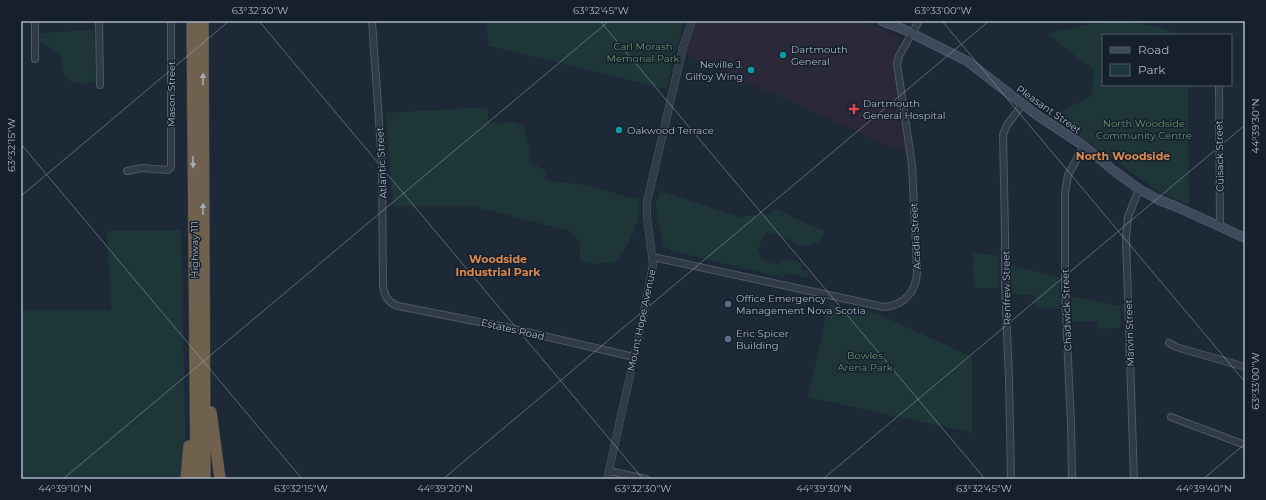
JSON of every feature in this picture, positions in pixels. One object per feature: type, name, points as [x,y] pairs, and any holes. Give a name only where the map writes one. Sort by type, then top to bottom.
[{"type":"highway","name":"Highway 111","points":[[192,21],[196,479]]},
{"type":"highway","name":"Highway 111","points":[[202,21],[205,479]]},
{"type":"highway","points":[[186,479],[190,438],[192,278],[194,253]]},
{"type":"highway","points":[[204,318],[207,330],[206,350],[212,430],[220,479]]},
{"type":"main road","name":"Pleasant Street","points":[[882,21],[967,61],[1023,104],[1084,146],[1139,189],[1157,199],[1245,238]]},
{"type":"street","points":[[35,21],[35,59]]},
{"type":"street","points":[[99,21],[100,84]]},
{"type":"street","name":"Mason Street","points":[[127,171],[141,168],[168,170],[170,167],[172,21]]},
{"type":"street","name":"Atlantic Street","points":[[372,21],[382,164],[384,289],[386,296],[392,303]]},
{"type":"street","name":"Mount Hope Avenue","points":[[607,479],[653,265],[647,216],[647,202],[683,47],[692,21]]},
{"type":"street","name":"Acadia Street","points":[[653,257],[884,307],[898,304],[907,298],[915,286],[917,279],[917,268],[912,165],[897,64],[899,56],[918,21]]},
{"type":"street","name":"Cuisack Street","points":[[1219,86],[1220,227]]},
{"type":"street","name":"Renfrew Street","points":[[1011,479],[1002,141],[1004,129],[1023,104]]},
{"type":"street","name":"Chadwick Street","points":[[1072,479],[1065,289],[1065,193],[1068,175],[1084,146]]},
{"type":"street","name":"Marvin Street","points":[[1134,479],[1126,238],[1128,217],[1139,189]]},
{"type":"street","name":"Estates Road","points":[[392,303],[398,306],[498,326],[634,357]]},
{"type":"street","points":[[1169,342],[1176,347],[1245,367]]},
{"type":"street","points":[[1171,417],[1245,445]]},
{"type":"street","points":[[609,471],[646,479]]},
{"type":"shaded area","name":"Dartmouth General Hospital","points":[[697,21],[864,21],[900,38],[893,66],[906,153],[684,54]]},
{"type":"green space","name":"Carl Morash Memorial Park","points":[[487,21],[685,21],[674,56],[667,89],[489,46]]},
{"type":"green space","name":"North Woodside Community Centre","points":[[1122,21],[1155,26],[1178,34],[1102,34],[1102,86],[1188,86],[1189,205],[1158,191],[1053,117],[1092,95],[1094,70],[1047,34],[1090,24]]},
{"type":"green space","points":[[94,30],[95,81],[82,84],[73,82],[65,77],[61,59],[55,51],[39,42],[39,33]]},
{"type":"green space","points":[[487,107],[489,122],[508,123],[512,121],[524,126],[530,150],[529,161],[547,172],[545,179],[550,181],[586,185],[628,197],[639,198],[638,217],[633,233],[615,262],[593,264],[580,262],[580,243],[570,231],[471,206],[393,206],[386,113]]},
{"type":"green space","points":[[661,191],[739,217],[772,213],[775,208],[800,221],[825,231],[820,241],[808,246],[798,245],[782,236],[767,232],[762,238],[757,252],[760,254],[760,259],[777,265],[783,258],[803,264],[801,269],[808,271],[807,278],[787,273],[783,278],[669,250],[663,244],[655,204]]},
{"type":"green space","points":[[181,230],[186,479],[21,479],[21,310],[111,310],[107,231]]},
{"type":"green space","points":[[973,252],[998,256],[998,288],[974,288]]},
{"type":"green space","points":[[1011,265],[1059,277],[1060,309],[1036,309],[1035,295],[1011,294]]},
{"type":"green space","points":[[1071,296],[1120,306],[1121,328],[1098,329],[1098,321],[1072,322]]},
{"type":"green space","name":"Bowles Arena Park","points":[[831,305],[878,314],[972,357],[972,433],[808,397],[828,308]]},
{"type":"place","name":"Dartmouth General","points":[[783,55]]},
{"type":"place","name":"Neville J. Gilfoy Wing","points":[[751,70]]},
{"type":"place","name":"Dartmouth General Hospital","points":[[854,109]]},
{"type":"place","name":"Oakwood Terrace","points":[[619,130]]},
{"type":"place","name":"Office Emergency Management Nova Scotia","points":[[728,304]]},
{"type":"place","name":"Eric Spicer Building","points":[[728,339]]},
{"type":"district","name":"North Woodside","points":[[1123,156]]},
{"type":"district","name":"Woodside Industrial Park","points":[[498,265]]}]
